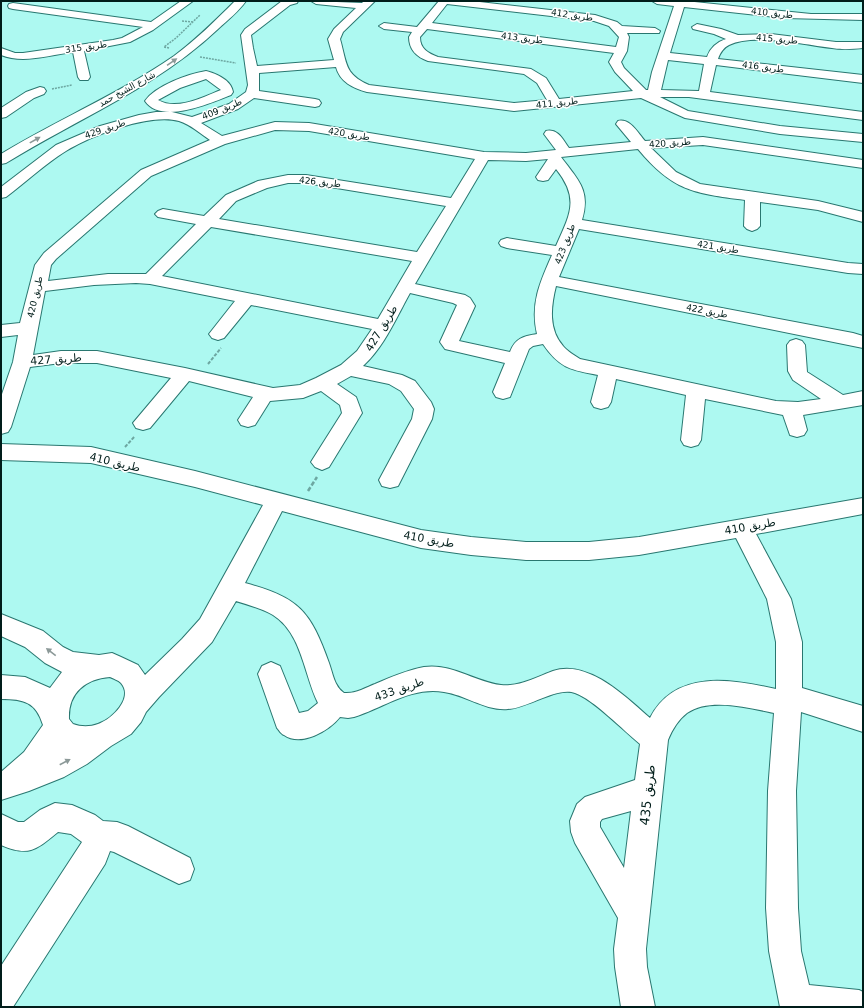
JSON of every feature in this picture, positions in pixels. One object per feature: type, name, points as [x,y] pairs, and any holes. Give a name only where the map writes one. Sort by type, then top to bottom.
[{"type":"street","points":[[1,13],[23,1]]},
{"type":"street","name":"شارع الشيخ حمد","points":[[1,160],[131,88],[165,66],[209,33],[241,1]]},
{"type":"street","name":"طريق 409","points":[[191,134],[226,109],[242,102],[252,94],[252,67],[246,35],[249,31],[284,5],[293,1]]},
{"type":"street","points":[[316,1],[367,4]]},
{"type":"street","points":[[444,1],[414,36],[414,40],[422,54],[428,58],[527,71],[544,81],[555,104]]},
{"type":"street","name":"طريق 412","points":[[444,1],[511,5],[552,13],[607,16],[619,30]]},
{"type":"street","points":[[529,39],[538,25],[564,1]]},
{"type":"street","name":"طريق 410","points":[[657,1],[828,18],[863,16]]},
{"type":"street","points":[[13,6],[154,30],[177,20],[193,3]]},
{"type":"street","name":"طريق 315","points":[[1,65],[16,56],[78,49],[122,41],[154,30],[193,3]]},
{"type":"street","name":"طريق 411","points":[[367,4],[338,30],[334,36],[334,42],[344,74],[352,82],[367,88],[514,113],[534,111],[555,104],[704,94],[863,116]]},
{"type":"street","points":[[653,97],[658,72],[680,4]]},
{"type":"street","points":[[207,18],[216,9]]},
{"type":"street","name":"شارع الشيخ حمد","points":[[47,120],[119,81],[170,49],[194,25]]},
{"type":"street","name":"طريق 413","points":[[384,26],[502,36],[621,51]]},
{"type":"street","points":[[697,27],[717,31],[737,39]]},
{"type":"street","points":[[619,30],[655,31]]},
{"type":"street","points":[[619,30],[624,37],[621,51],[615,62],[615,66],[653,97],[693,116],[780,130],[863,138]]},
{"type":"street","name":"طريق 415","points":[[704,94],[716,48],[737,39],[778,35],[834,45],[863,45]]},
{"type":"street","points":[[479,65],[502,36]]},
{"type":"street","points":[[78,49],[84,77]]},
{"type":"street","name":"طريق 315","points":[[1,51],[16,56]]},
{"type":"street","name":"طريق 416","points":[[664,56],[863,79]]},
{"type":"street","points":[[252,67],[340,63]]},
{"type":"street","points":[[209,98],[225,93],[228,89],[211,76],[203,74],[154,97],[151,100],[152,103],[172,109],[209,98],[226,109]]},
{"type":"street","points":[[1,114],[30,95],[40,91]]},
{"type":"street","points":[[387,103],[397,92]]},
{"type":"street","points":[[252,94],[315,103]]},
{"type":"street","points":[[623,108],[653,97]]},
{"type":"street","name":"طريق 429","points":[[1,194],[61,148],[82,137],[133,120],[156,115],[179,116],[191,134],[220,141]]},
{"type":"street","points":[[623,124],[641,145],[672,175],[689,185],[712,190],[836,209],[863,217]]},
{"type":"street","name":"طريق 420","points":[[1,427],[22,362],[28,328],[43,265],[50,256],[146,173],[165,163],[191,134],[220,141],[266,128],[298,126],[484,156],[526,157],[558,156],[641,145],[703,141],[863,164]]},
{"type":"street","points":[[780,130],[780,152]]},
{"type":"street","name":"طريق 423","points":[[551,134],[558,156],[576,190],[578,202],[573,222],[544,297],[542,324],[547,338],[559,354],[574,364],[765,406],[790,409],[863,398]]},
{"type":"street","name":"طريق 427","points":[[22,362],[61,357],[97,357],[191,375],[273,395],[303,391],[322,383],[348,368],[364,355],[454,203],[484,156]]},
{"type":"street","points":[[542,177],[558,156]]},
{"type":"street","name":"طريق 426","points":[[150,279],[231,198],[263,184],[288,179],[306,179],[454,203]]},
{"type":"street","points":[[752,226],[753,196]]},
{"type":"street","points":[[163,214],[422,258]]},
{"type":"street","name":"طريق 421","points":[[573,222],[863,270]]},
{"type":"street","points":[[507,243],[562,252]]},
{"type":"street","points":[[37,287],[105,278],[132,277],[150,279],[382,326]]},
{"type":"street","name":"طريق 422","points":[[550,280],[863,342]]},
{"type":"street","points":[[405,287],[459,299],[464,302],[466,306],[449,342],[451,345],[515,359]]},
{"type":"street","points":[[220,341],[246,298]]},
{"type":"street","points":[[1,331],[28,328]]},
{"type":"street","points":[[503,392],[519,349],[524,343],[533,339],[547,338]]},
{"type":"street","points":[[796,345],[797,371],[800,376],[840,402]]},
{"type":"street","points":[[348,368],[396,379],[408,386],[421,402],[424,409],[422,419],[390,480]]},
{"type":"street","points":[[601,402],[609,371]]},
{"type":"street","points":[[143,423],[191,375]]},
{"type":"street","points":[[322,383],[350,402],[352,413],[322,462]]},
{"type":"street","points":[[691,440],[696,390]]},
{"type":"street","points":[[248,420],[265,393]]},
{"type":"street","points":[[790,409],[797,430]]},
{"type":"street","name":"طريق 410","points":[[1,452],[91,455],[195,479],[421,539],[471,546],[526,550],[589,550],[639,546],[863,506]]},
{"type":"street","points":[[2,786],[35,776],[60,765],[78,755],[124,722],[133,711],[137,703],[175,664],[187,654],[202,637],[230,589],[287,504]]},
{"type":"street","points":[[742,528],[772,584],[784,615],[788,642],[788,700],[782,791],[782,908],[785,951],[796,1004],[858,1007]]},
{"type":"street","points":[[230,589],[278,605],[294,616],[304,631],[326,693],[334,702],[330,711],[322,718],[304,726],[293,726],[287,719],[270,674]]},
{"type":"street","points":[[1,624],[34,639],[54,654],[70,663],[90,666],[112,665],[122,668],[130,673],[138,686],[137,703]]},
{"type":"street","points":[[130,673],[152,671],[175,664]]},
{"type":"street","points":[[2,786],[17,776],[34,761],[50,739],[56,719],[55,703],[59,694],[72,678],[86,670],[101,666]]},
{"type":"street","name":"طريق 433","points":[[334,702],[347,706],[354,705],[408,684],[428,679],[448,680],[506,698],[522,695],[553,683],[569,680],[578,681],[593,689],[654,739]]},
{"type":"street","points":[[1,687],[18,688],[34,692],[47,700],[63,733],[71,738],[92,740],[104,736]]},
{"type":"street","name":"طريق 435","points":[[638,1007],[631,967],[630,949],[654,739],[664,716],[678,703],[695,695],[722,691],[788,700],[863,719]]},
{"type":"street","points":[[634,916],[586,832],[584,824],[585,817],[589,811],[648,791]]},
{"type":"street","points":[[1,829],[16,836],[26,837],[36,833],[51,820],[62,817],[88,828],[94,832],[97,838],[94,853],[1,996]]},
{"type":"street","points":[[97,838],[104,836],[117,837],[179,870]]},
{"type":"path","points":[[177,20],[194,25]]},
{"type":"path","points":[[197,56],[252,67]]},
{"type":"path","points":[[40,91],[73,85],[81,81],[84,77]]},
{"type":"path","points":[[191,375],[220,341]]},
{"type":"path","points":[[113,461],[141,430],[136,428],[143,423]]},
{"type":"path","points":[[287,504],[324,468],[318,466],[322,462]]}]
